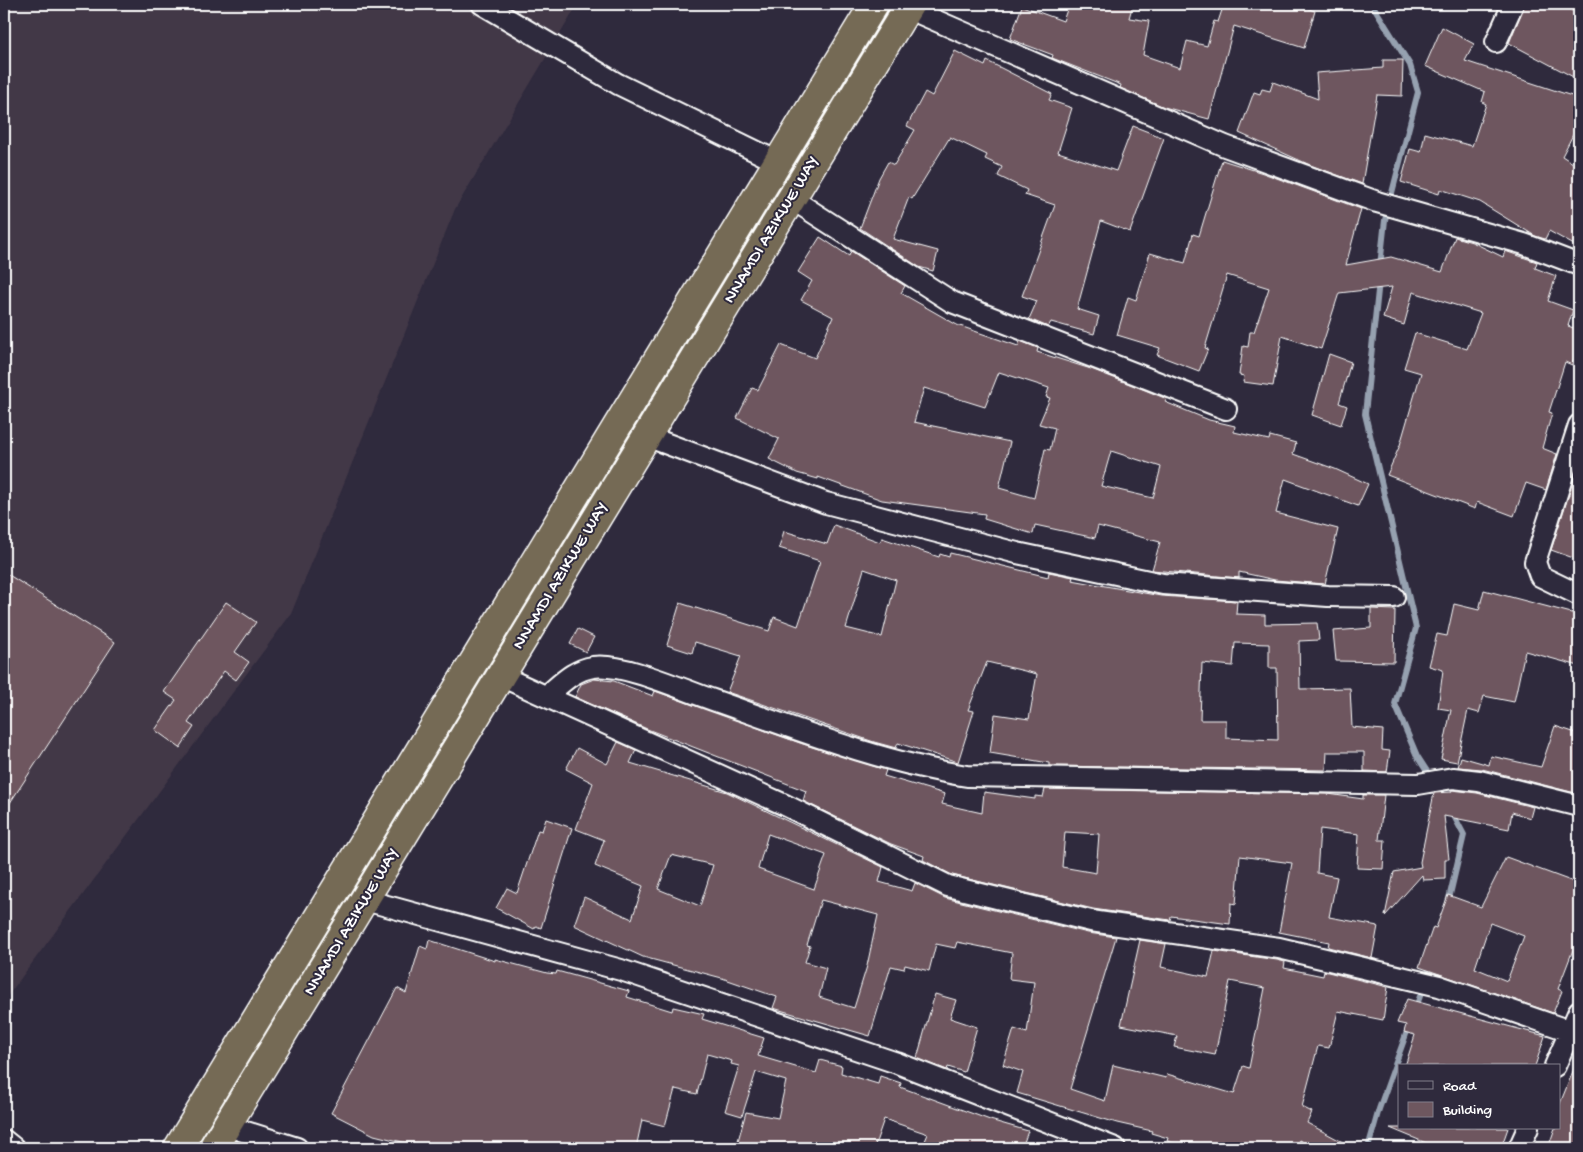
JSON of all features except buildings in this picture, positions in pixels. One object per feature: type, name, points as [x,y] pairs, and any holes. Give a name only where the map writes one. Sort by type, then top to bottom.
[{"type":"highway","name":"NNAMDI AZIKWE WAY","points":[[178,1148],[874,4]]},
{"type":"highway","name":"NNAMDI AZIKWE WAY","points":[[220,1137],[909,6]]},
{"type":"street","points":[[482,4],[618,84],[778,162]]},
{"type":"street","points":[[1496,42],[1513,4]]},
{"type":"street","points":[[909,6],[1225,146],[1376,202],[1419,212],[1524,244],[1579,265]]},
{"type":"street","points":[[792,199],[952,302],[1226,409]]},
{"type":"street","points":[[1579,425],[1534,562],[1540,576],[1579,595]]},
{"type":"street","points":[[646,436],[826,503],[1017,553],[1163,584],[1328,596],[1394,597]]},
{"type":"street","points":[[546,696],[572,673],[594,667],[628,671],[840,744],[923,769],[966,776],[1418,784],[1454,778],[1523,790],[1579,806]]},
{"type":"street","points":[[501,676],[785,805],[948,886],[1092,921],[1279,948],[1439,986],[1570,1032]]},
{"type":"street","points":[[365,900],[621,970],[897,1063],[1115,1148]]},
{"type":"street","points":[[1556,1064],[1579,1011]]},
{"type":"street","points":[[1519,1148],[1527,1130]]},
{"type":"street","points":[[220,1137],[296,1148]]},
{"type":"street","points":[[4,1140],[14,1148]]},
{"type":"shaded area","points":[[4,4],[578,4],[455,209],[291,614],[4,1001]]},
{"type":"waterway","points":[[1372,4],[1410,65],[1418,92],[1385,220],[1380,266]]},
{"type":"waterway","points":[[1379,281],[1365,414],[1416,628],[1395,704],[1417,756],[1445,799]]},
{"type":"waterway","points":[[1448,903],[1464,835],[1452,812]]},
{"type":"waterway","points":[[1415,1010],[1432,963]]},
{"type":"waterway","points":[[1368,1148],[1379,1109],[1409,1026]]}]
